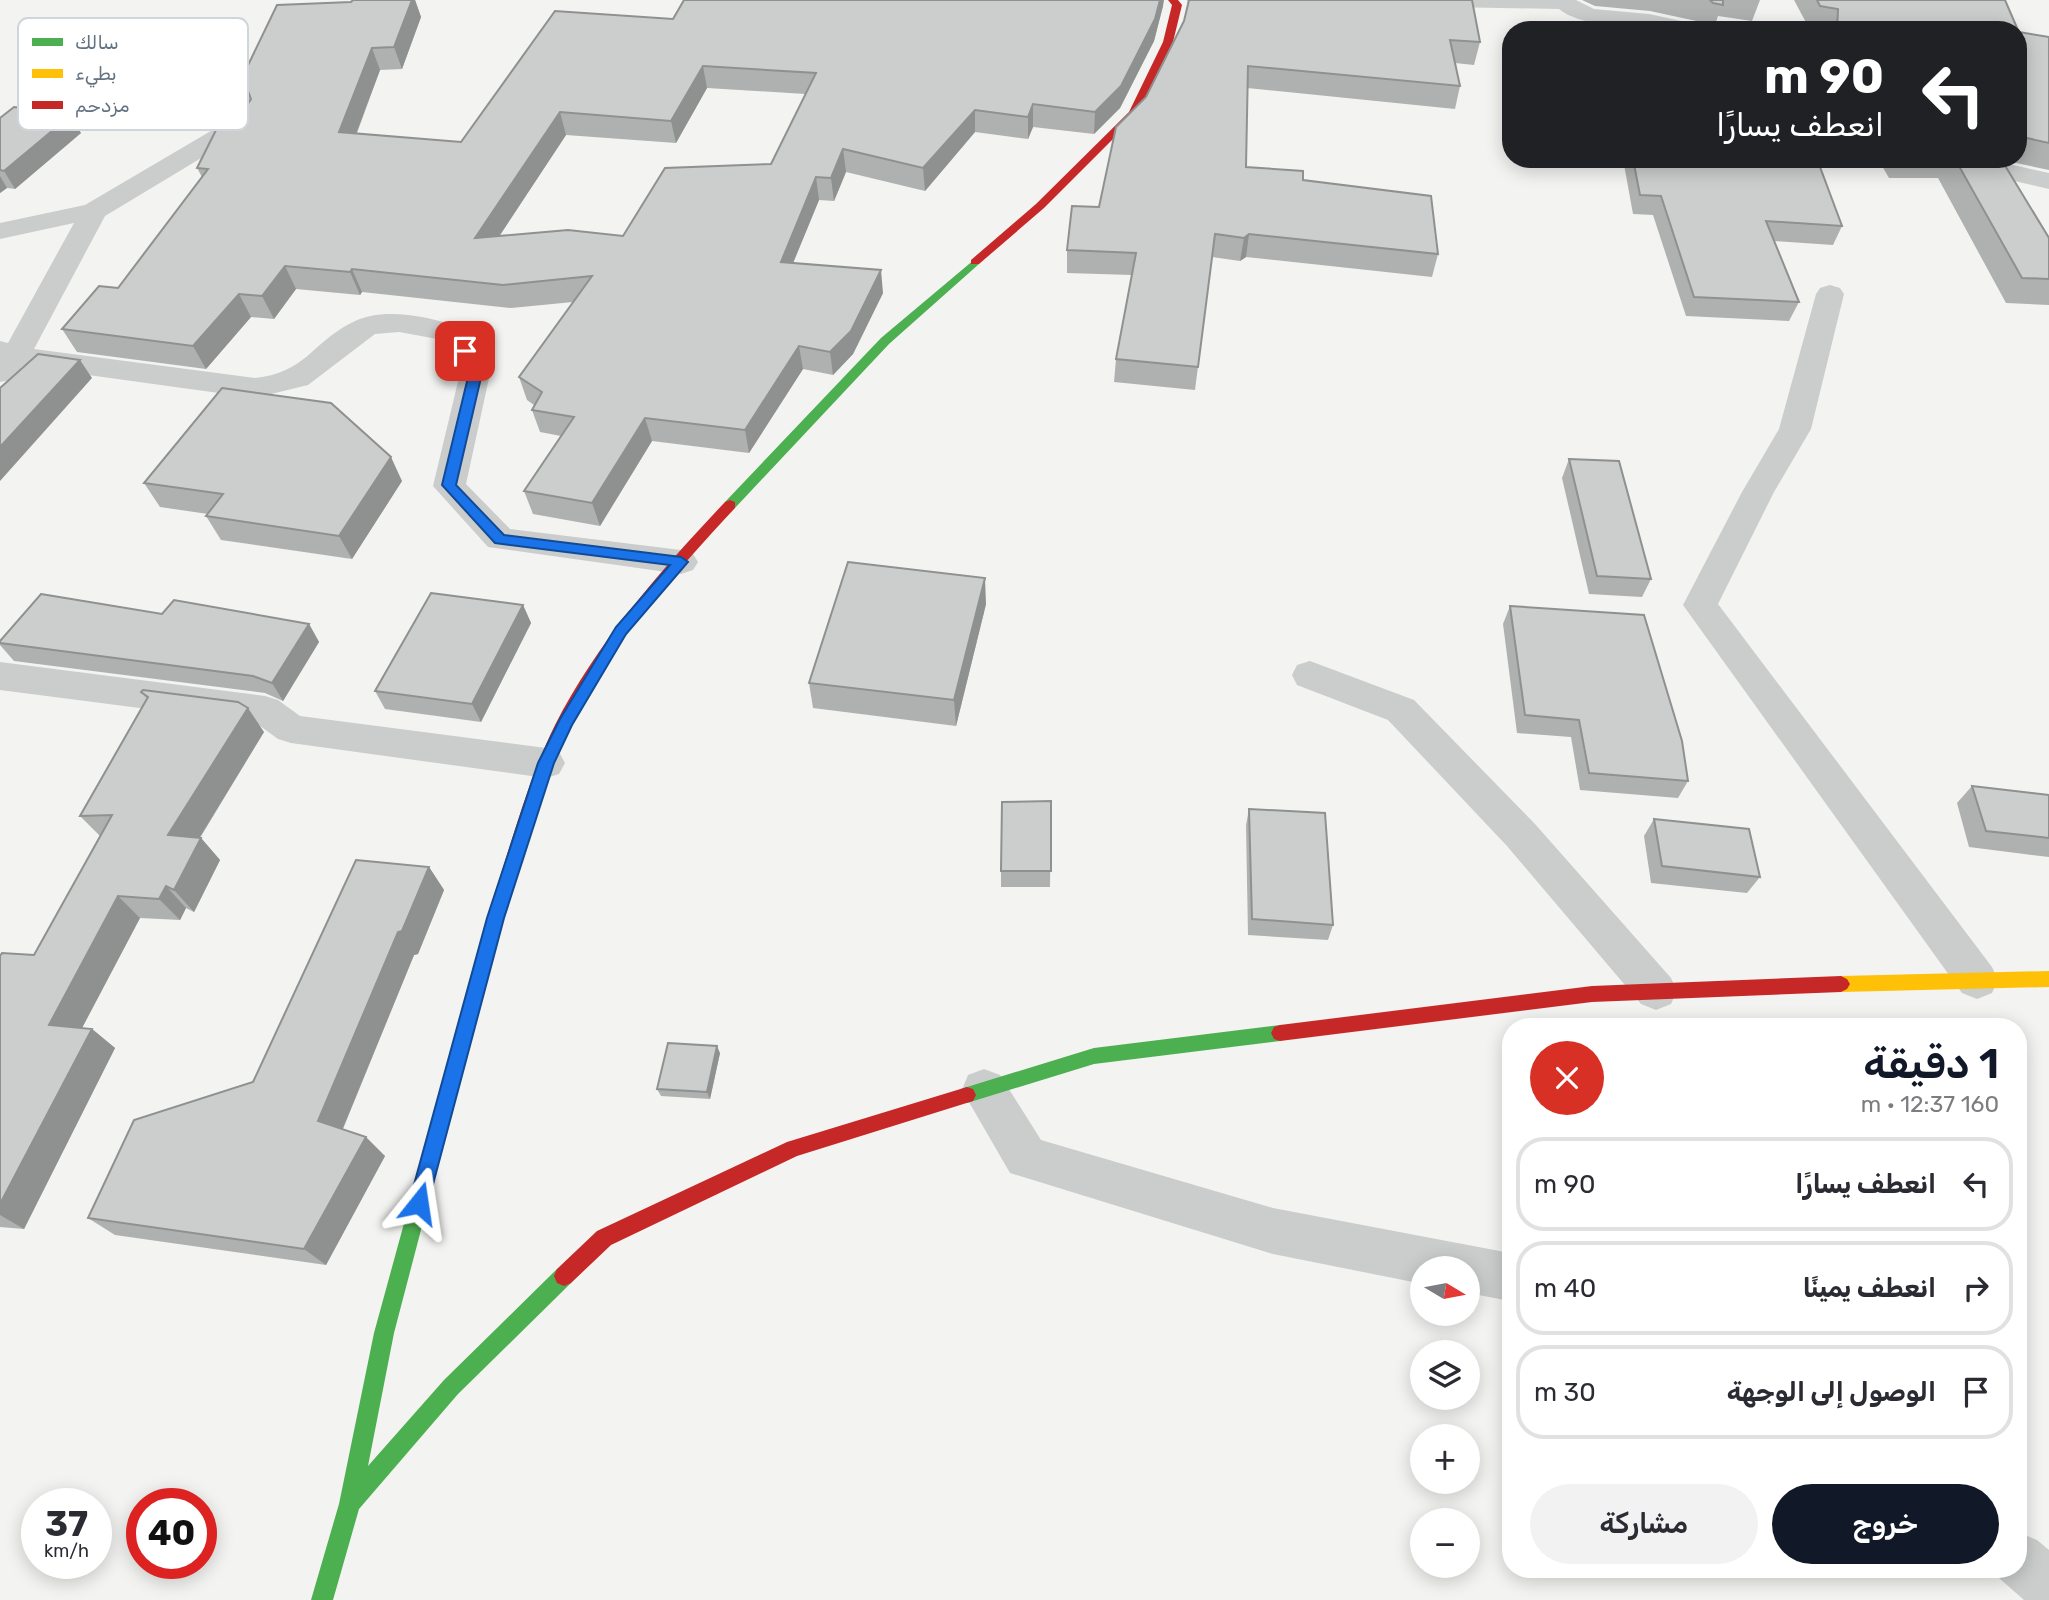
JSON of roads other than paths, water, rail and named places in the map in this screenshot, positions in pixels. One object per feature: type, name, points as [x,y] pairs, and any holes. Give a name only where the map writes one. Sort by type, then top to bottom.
[{"type":"street","points":[[322,1600],[350,1504],[387,1320],[495,918],[546,763],[565,723],[621,630],[885,341],[1040,206],[1133,113],[1168,41],[1177,5],[1173,0]]},
{"type":"street","points":[[1449,0],[1564,1],[1589,15],[1649,21]]},
{"type":"street","points":[[0,231],[94,211],[230,130]]},
{"type":"street","points":[[1990,168],[2049,181]]},
{"type":"street","points":[[94,211],[5,360],[255,388],[284,387],[307,375],[326,354],[365,327],[404,322],[453,333],[476,369],[449,485],[500,539],[681,562]]},
{"type":"street","points":[[1830,294],[1795,429],[1758,492],[1700,605],[1977,980]]},
{"type":"street","points":[[1310,675],[1401,710],[1521,835],[1656,991]]},
{"type":"street","points":[[0,676],[265,710],[291,729],[546,763]]},
{"type":"street","points":[[350,1504],[450,1387],[604,1238],[794,1148],[1094,1056],[1578,996],[1656,991],[2049,979]]},
{"type":"street","points":[[984,1090],[1026,1158],[1273,1231],[1410,1258]]},
{"type":"street","points":[[1480,1271],[1502,1276]]},
{"type":"street","points":[[2027,1567],[2049,1586]]}]
